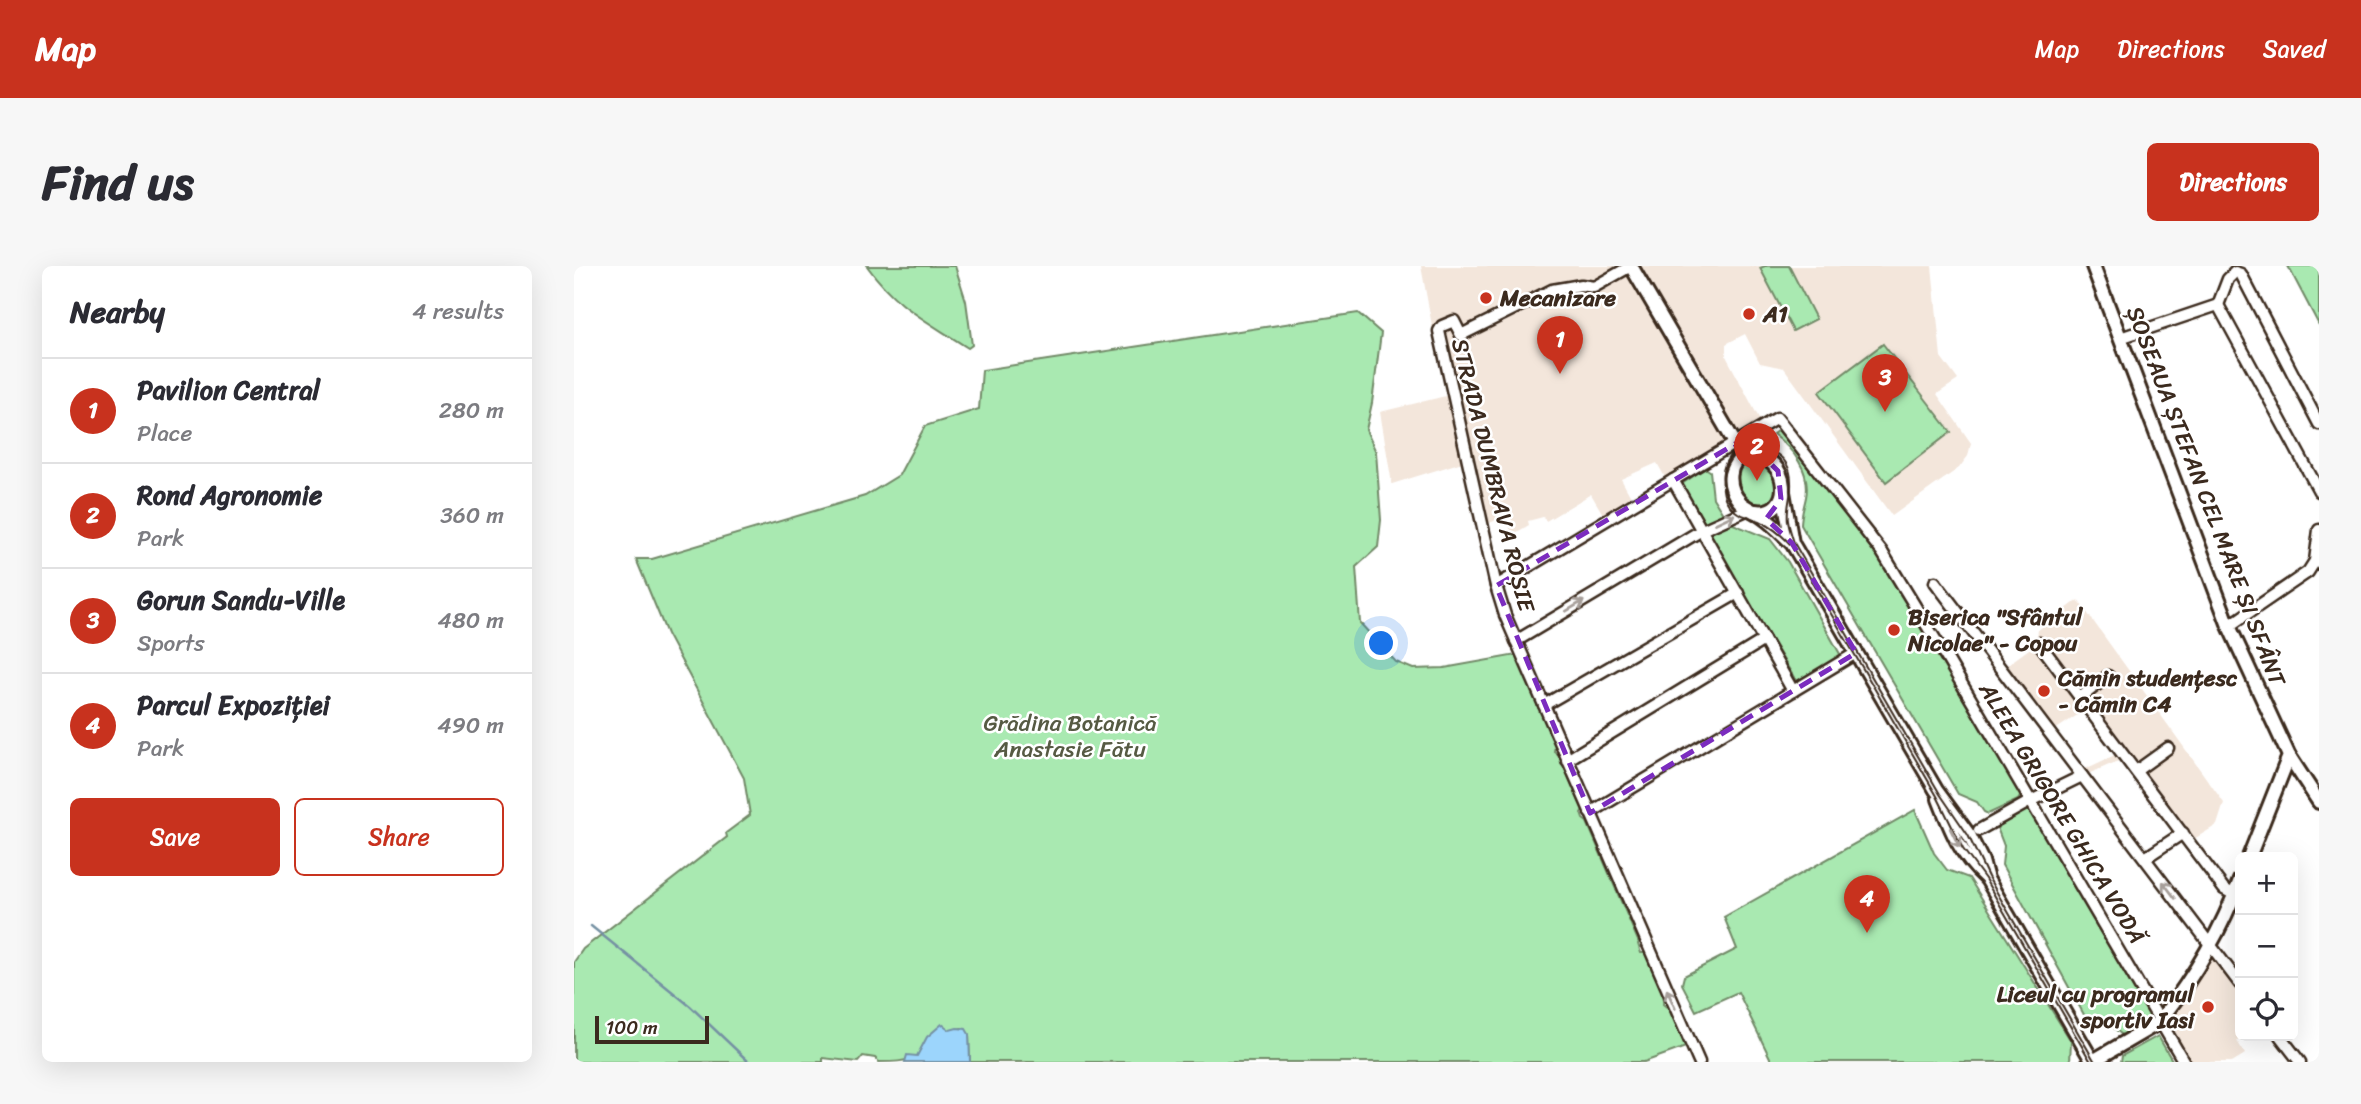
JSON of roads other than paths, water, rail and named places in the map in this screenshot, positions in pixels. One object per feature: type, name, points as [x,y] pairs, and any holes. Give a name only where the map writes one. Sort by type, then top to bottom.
[{"type":"main road","points":[[1631,266],[1739,449],[1769,459],[1782,478],[1792,543],[1936,790],[1962,822],[1976,846],[1987,879],[2092,1062],[2161,1019],[2210,945],[2235,895]]},
{"type":"main road","name":"ȘOSEAUA ȘTEFAN CEL MARE ȘI SFÂNT","points":[[2093,266],[2229,626],[2289,756],[2319,802]]},
{"type":"main road","points":[[1739,449],[1733,463],[1731,481],[1737,497],[1792,543]]},
{"type":"main road","points":[[1752,510],[1762,512],[1774,508],[1783,492]]},
{"type":"main road","points":[[2251,852],[2289,756]]},
{"type":"street","name":"STRADA DUMBRAVA ROȘIE","points":[[1631,266],[1594,287],[1581,285],[1552,290],[1461,335],[1454,321],[1442,326],[1439,331],[1496,586],[1516,641],[1699,1062]]},
{"type":"street","points":[[2120,338],[2218,304],[2228,279],[2235,272],[2241,274],[2319,424]]},
{"type":"street","points":[[2218,304],[2319,491]]},
{"type":"street","name":"ALEEA GRIGORE GHICA VODĂ","points":[[1739,449],[1777,418],[1882,552],[2161,1019],[2184,1062]]},
{"type":"street","points":[[1496,586],[1672,480],[1739,449]]},
{"type":"street","points":[[1672,480],[1793,691]]},
{"type":"street","points":[[1516,641],[1702,530],[1752,510]]},
{"type":"street","points":[[2229,626],[2308,572],[2315,561],[2319,530]]},
{"type":"street","points":[[1935,582],[2235,978]]},
{"type":"street","points":[[1544,705],[1738,593]]},
{"type":"street","points":[[1567,760],[1764,640]]},
{"type":"street","points":[[2039,643],[2224,889],[2235,895]]},
{"type":"street","points":[[1590,813],[1856,653]]},
{"type":"street","points":[[2080,698],[2108,676]]},
{"type":"street","points":[[2136,771],[2168,748]]},
{"type":"street","points":[[1979,830],[2082,776]]},
{"type":"street","points":[[2145,858],[2183,833]]},
{"type":"street","points":[[2284,1041],[2300,1062]]},
{"type":"water","points":[[942,1024],[950,1030],[966,1029],[969,1034],[970,1062],[905,1062],[907,1055],[917,1056],[927,1037]]},
{"type":"waterway","points":[[591,926],[690,1006],[749,1062]]},
{"type":"tram line","points":[[2091,1062],[1985,879],[1963,849],[1937,796],[1791,545],[1769,526],[1738,513],[1726,499],[1723,491],[1724,473],[1739,450],[1766,449],[1781,457],[1786,464],[1791,482],[1788,521],[1794,543],[1940,794],[1968,835],[1988,877],[2095,1062]]},
{"type":"place","name":"Mecanizare","points":[[1486,298]]},
{"type":"place","name":"A1","points":[[1749,314]]},
{"type":"place","name":"Pavilion Central","points":[[1560,374]]},
{"type":"place","name":"Gorun Sandu-Ville","points":[[1885,412]]},
{"type":"place","name":"Rond Agronomie","points":[[1757,481]]},
{"type":"place","name":"Biserica \"Sfântul Nicolae\" - Copou","points":[[1894,630]]},
{"type":"place","name":"Cămin studențesc - Cămin C4","points":[[2044,691]]},
{"type":"place","name":"Parcul Expoziției","points":[[1867,933]]},
{"type":"place","name":"Liceul cu programul sportiv Iasi","points":[[2208,1007]]},
{"type":"park label","name":"Grădina Botanică Anastasie Fătu","points":[[1070,736]]}]
